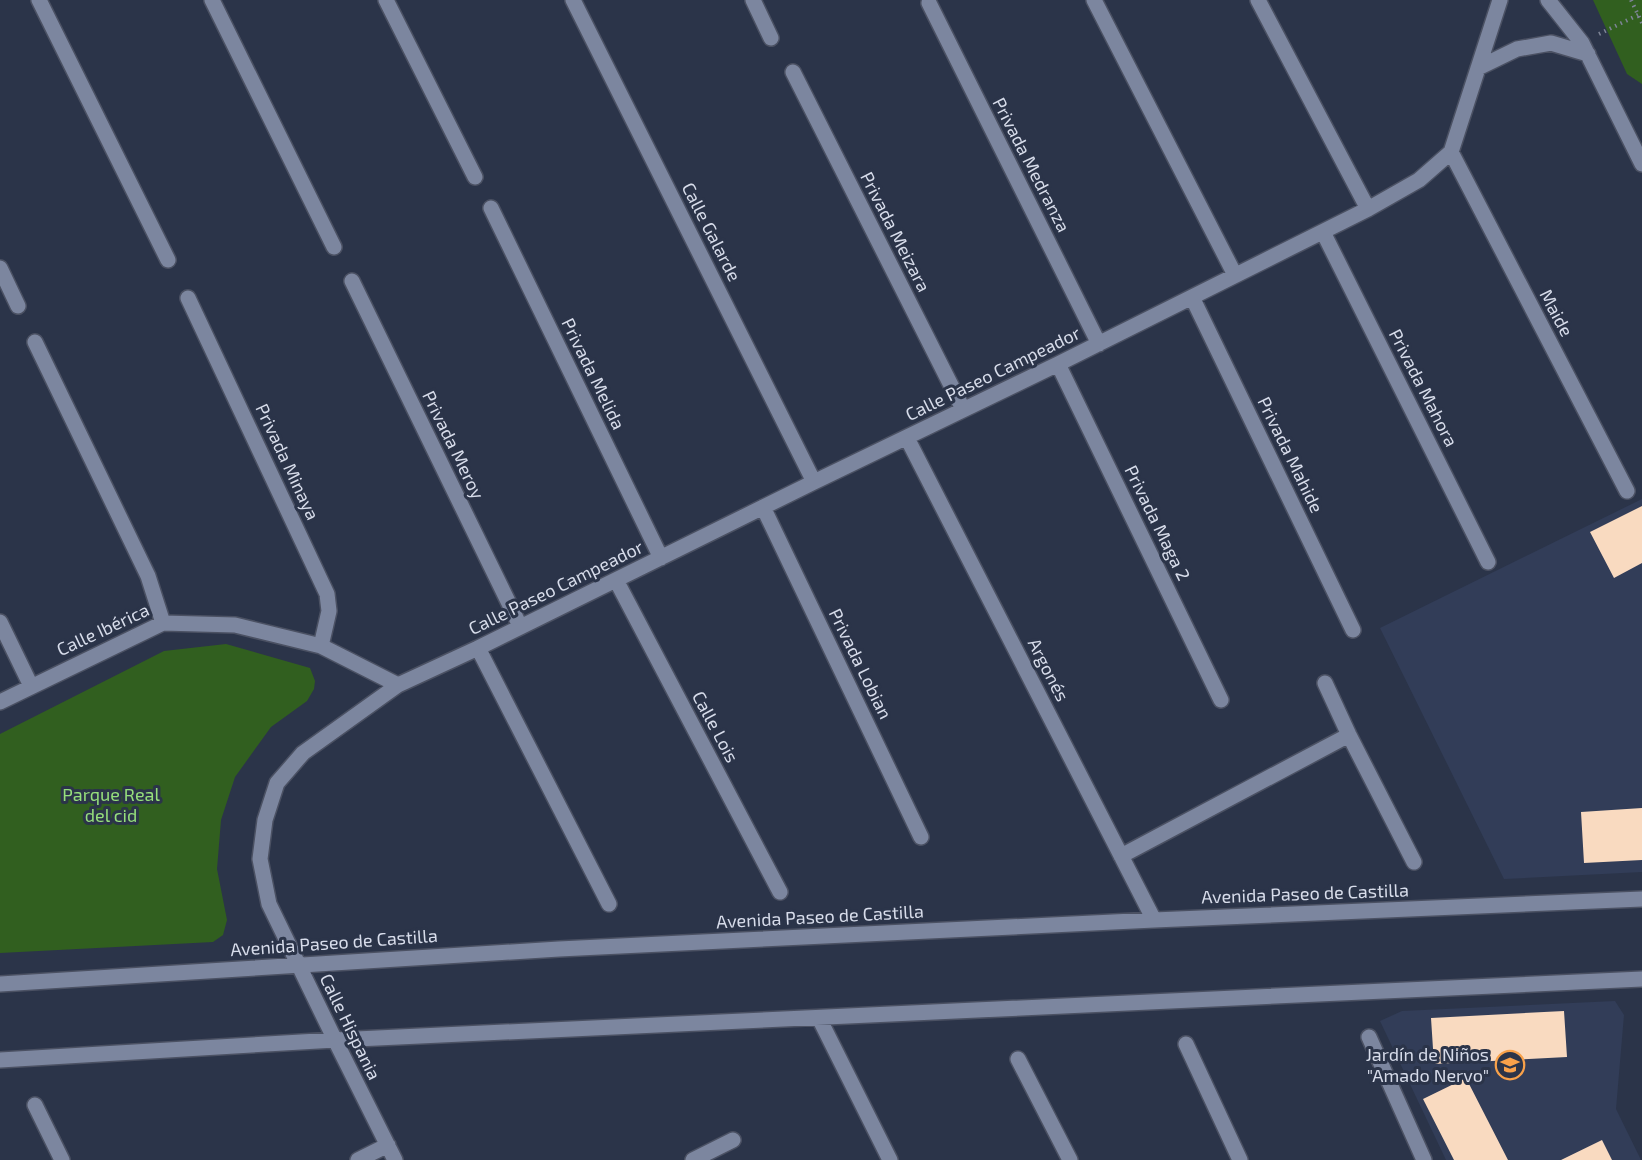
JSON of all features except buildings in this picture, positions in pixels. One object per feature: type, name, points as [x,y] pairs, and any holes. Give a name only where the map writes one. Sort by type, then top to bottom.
[{"type":"street","points":[[39,0],[168,260]]},
{"type":"street","points":[[213,0],[334,247]]},
{"type":"street","points":[[386,0],[475,177]]},
{"type":"street","name":"Calle Galarde","points":[[573,0],[814,482]]},
{"type":"street","points":[[753,0],[771,38]]},
{"type":"street","points":[[1094,0],[1235,275]]},
{"type":"street","points":[[1258,0],[1368,209]]},
{"type":"street","points":[[1451,153],[1500,0]]},
{"type":"street","points":[[1548,0],[1585,48],[1642,164]]},
{"type":"street","name":"Privada Medranza","points":[[929,3],[1099,344]]},
{"type":"street","points":[[1478,68],[1517,49],[1551,43],[1585,48]]},
{"type":"street","name":"Privada Meizara","points":[[793,72],[963,410]]},
{"type":"street","name":"Calle Paseo Campeador","points":[[398,685],[1099,344],[1323,232],[1419,180],[1451,153]]},
{"type":"street","name":"Maide","points":[[1451,153],[1627,491]]},
{"type":"street","name":"Privada Melida","points":[[491,208],[661,558]]},
{"type":"street","name":"Privada Mahora","points":[[1323,232],[1488,562]]},
{"type":"street","points":[[0,268],[18,306]]},
{"type":"street","name":"Privada Meroy","points":[[352,281],[520,626]]},
{"type":"street","name":"Privada Mahide","points":[[1192,297],[1353,630]]},
{"type":"street","name":"Privada Minaya","points":[[188,298],[327,594],[329,611],[321,646]]},
{"type":"street","points":[[35,342],[148,576],[163,623]]},
{"type":"street","name":"Privada Maga 2","points":[[1058,364],[1221,700]]},
{"type":"street","name":"Argonés","points":[[907,438],[1154,920]]},
{"type":"street","name":"Privada Lobian","points":[[763,507],[921,837]]},
{"type":"street","name":"Calle Lois","points":[[616,580],[780,892]]},
{"type":"street","points":[[0,622],[31,686]]},
{"type":"street","name":"Calle Ibérica","points":[[0,702],[163,623],[235,625],[321,646],[398,685]]},
{"type":"street","points":[[478,648],[609,904]]},
{"type":"street","points":[[1325,683],[1414,862]]},
{"type":"street","name":"Calle Hispania","points":[[395,1160],[269,904],[260,859],[265,820],[277,783],[303,753],[398,685]]},
{"type":"street","points":[[1121,855],[1349,735]]},
{"type":"street","name":"Avenida Paseo de Castilla","points":[[0,984],[559,949],[1642,899]]},
{"type":"street","points":[[0,1060],[335,1040],[1642,979]]},
{"type":"street","points":[[819,1018],[890,1160]]},
{"type":"street","points":[[1369,1037],[1424,1160]]},
{"type":"street","points":[[1186,1044],[1240,1160]]},
{"type":"street","points":[[1018,1059],[1070,1160]]},
{"type":"street","points":[[35,1105],[62,1160]]},
{"type":"street","points":[[693,1160],[733,1140]]},
{"type":"street","points":[[358,1160],[388,1145]]},
{"type":"path","points":[[1631,0],[1640,14],[1642,23]]},
{"type":"path","points":[[1585,48],[1640,14]]},
{"type":"shaded area","points":[[1642,499],[1642,872],[1504,879],[1380,628]]},
{"type":"shaded area","name":"Jardín de Niños \"Amado Nervo\"","points":[[1615,1001],[1624,1015],[1616,1109],[1641,1160],[1446,1160],[1380,1021],[1402,1011]]},
{"type":"green space","points":[[1593,0],[1642,0],[1642,84],[1627,74]]},
{"type":"green space","name":"Parque Real del cid","points":[[226,644],[310,668],[315,681],[314,689],[307,701],[271,727],[235,777],[221,820],[217,869],[227,920],[223,935],[213,942],[0,953],[0,734],[164,651]]},
{"type":"place","name":"Jardín de Niños \"Amado Nervo\"","points":[[1510,1065]]}]
